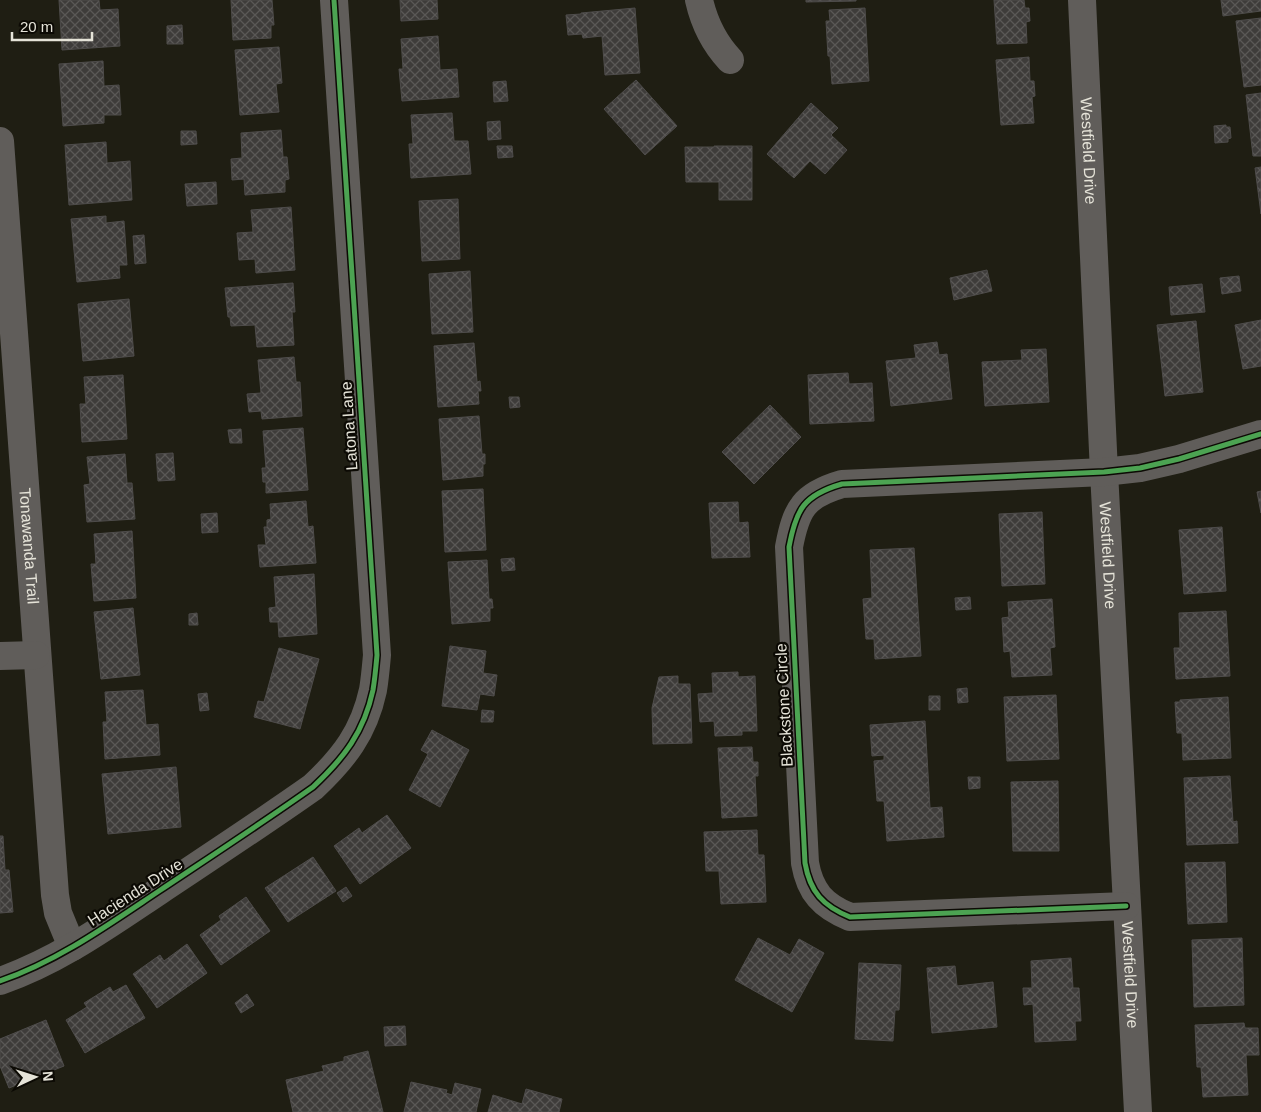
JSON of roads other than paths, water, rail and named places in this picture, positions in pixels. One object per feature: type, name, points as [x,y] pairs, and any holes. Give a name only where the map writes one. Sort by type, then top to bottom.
[{"type":"street","name":"Latona Lane","points":[[277,812],[313,787],[334,767],[347,751],[364,720],[373,689],[377,655],[334,0]]},
{"type":"street","points":[[699,0],[713,36],[721,50],[730,60]]},
{"type":"street","name":"Westfield Drive","points":[[1082,0],[1104,472],[1138,1112]]},
{"type":"street","name":"Tonawanda Trail","points":[[0,141],[6,321],[55,895],[58,913],[72,947]]},
{"type":"street","name":"Blackstone Circle","points":[[1126,906],[850,917],[839,912],[821,899],[808,879],[805,863],[789,547],[793,526],[801,510],[813,496],[823,490],[842,484],[1104,472],[1140,468],[1179,459],[1261,434]]},
{"type":"street","points":[[0,656],[36,655]]},
{"type":"street","name":"Hacienda Drive","points":[[0,981],[34,968],[72,947],[277,812]]}]
